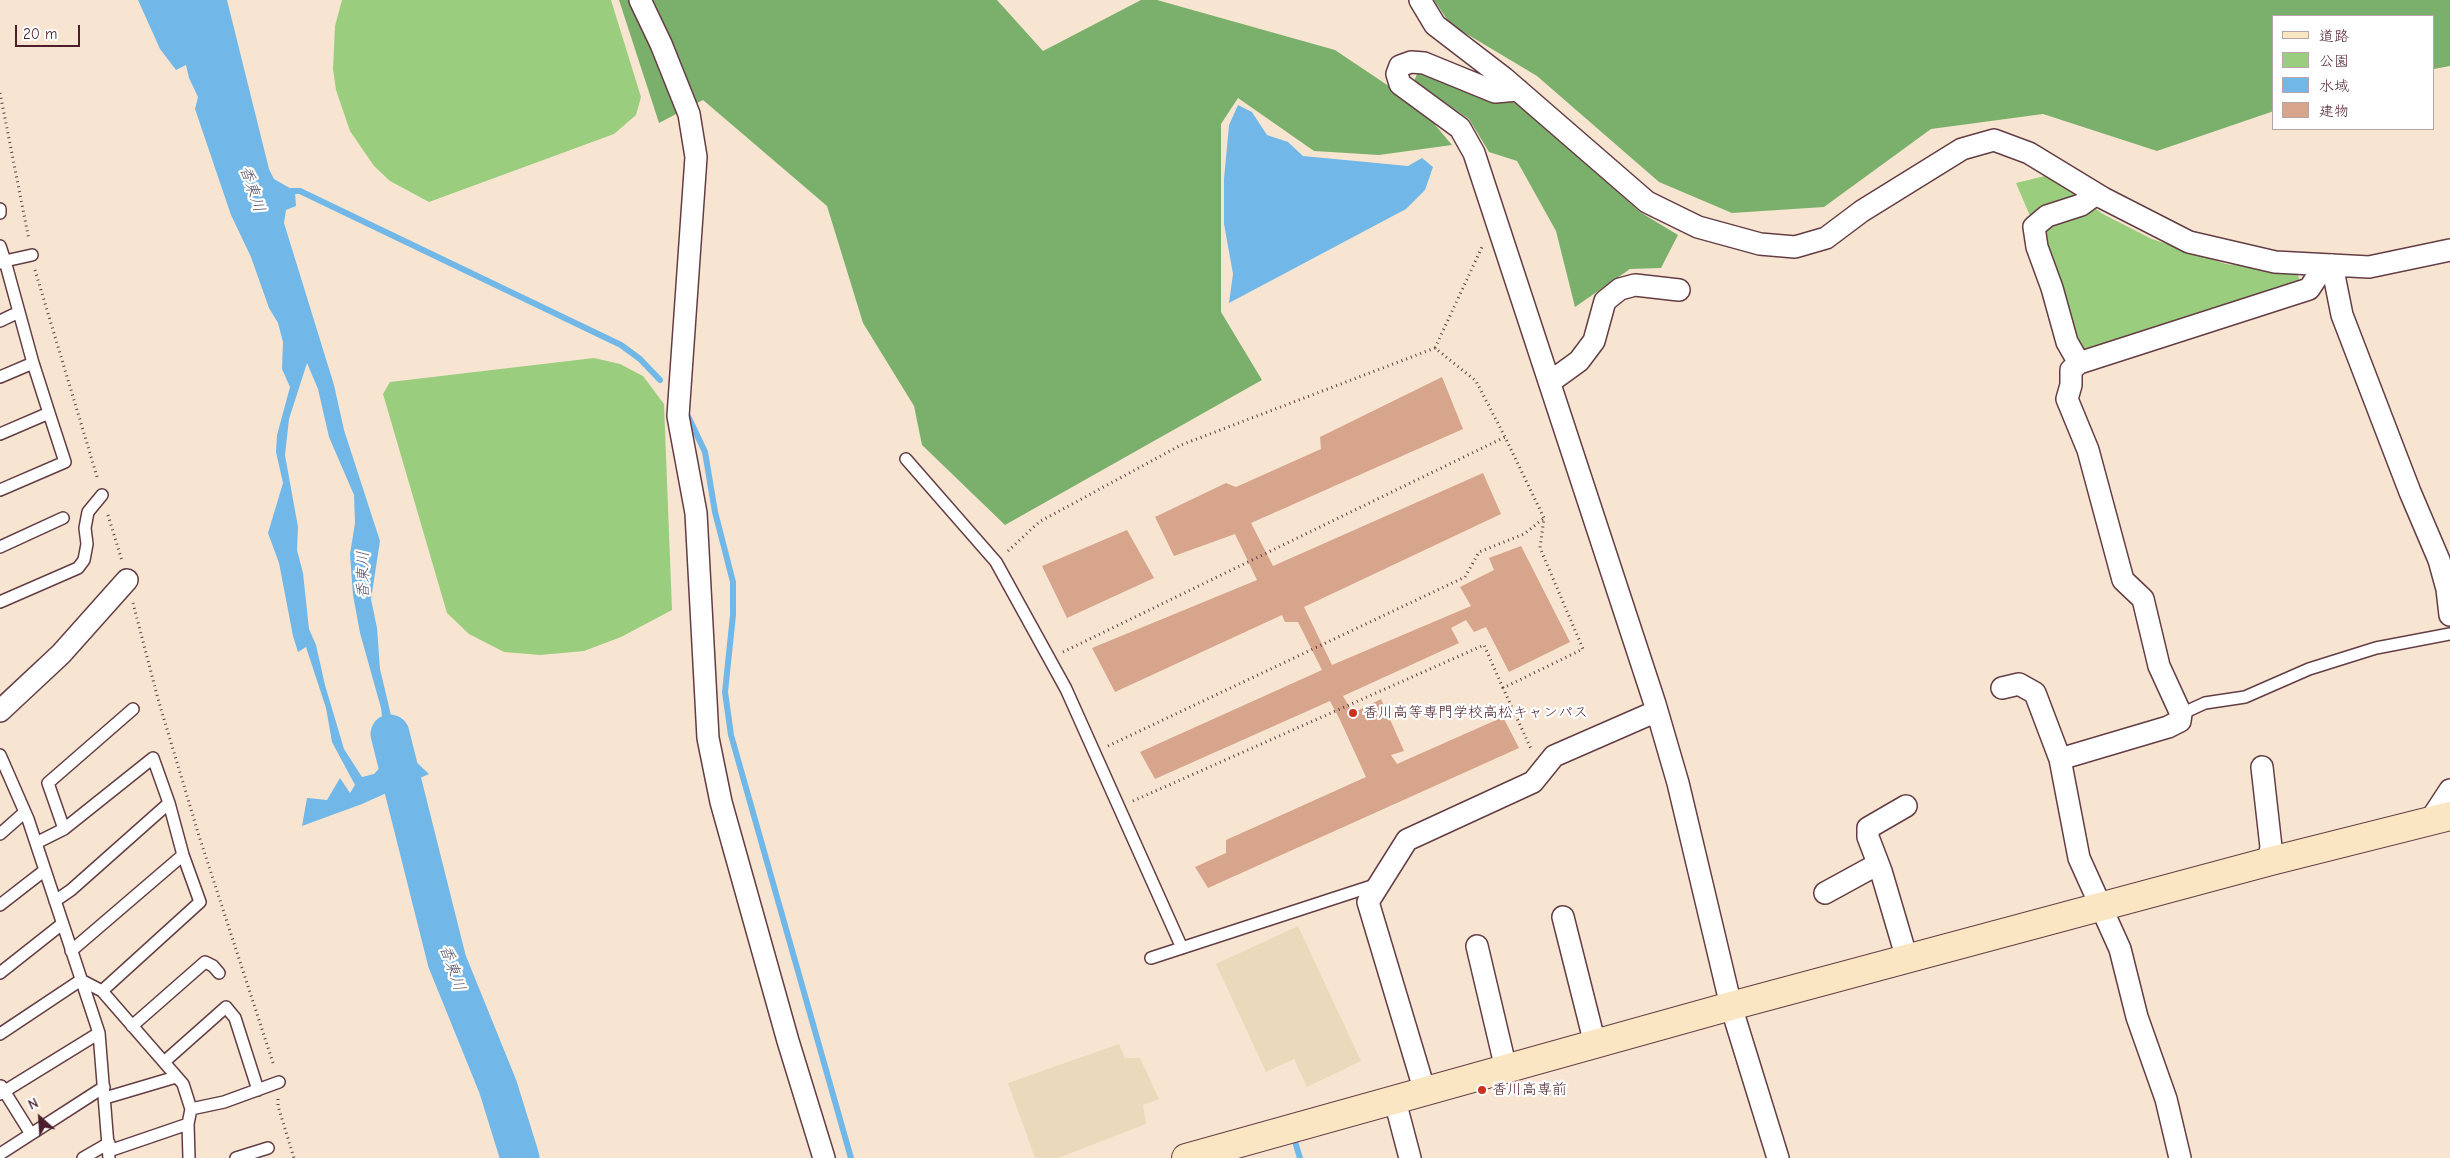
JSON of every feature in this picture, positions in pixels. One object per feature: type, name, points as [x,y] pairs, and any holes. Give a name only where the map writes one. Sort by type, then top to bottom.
[{"type":"street","points":[[640,0],[661,44],[689,114],[696,157],[678,416],[696,513],[708,738],[724,812],[788,1041],[824,1158]]},
{"type":"street","points":[[1420,0],[1435,26],[1518,90],[1647,202],[1698,227],[1760,244],[1795,246],[1826,238],[1862,211],[1962,149],[1994,140],[2029,153],[2096,194],[2190,242],[2275,262],[2369,267],[2450,250]]},
{"type":"street","points":[[1518,90],[1495,92],[1424,63],[1410,62],[1400,66],[1397,74],[1400,84],[1460,128],[1474,153],[1657,710],[1678,783],[1731,1006],[1778,1158]]},
{"type":"street","points":[[2078,363],[2067,342],[2052,288],[2036,247],[2034,228],[2047,216],[2081,205],[2096,194]]},
{"type":"street","points":[[2060,759],[2168,727],[2180,721],[2181,714],[2159,666],[2143,599],[2123,580],[2088,450],[2067,398],[2071,385],[2071,370],[2078,363],[2309,289],[2328,265]]},
{"type":"street","points":[[2328,265],[2342,315],[2410,492],[2439,560],[2447,589],[2450,615]]},
{"type":"street","points":[[1550,382],[1579,361],[1594,341],[1605,301],[1620,289],[1635,285],[1679,290]]},
{"type":"street","points":[[0,711],[61,654],[127,580]]},
{"type":"street","points":[[2002,688],[2019,684],[2035,693],[2060,759],[2079,858],[2120,949],[2137,1017],[2166,1099],[2180,1158]]},
{"type":"street","points":[[1425,1092],[1368,902],[1407,840],[1533,782],[1554,756],[1657,710]]},
{"type":"street","points":[[2262,767],[2271,847],[2268,862]]},
{"type":"street","points":[[1186,1158],[1731,1006],[2268,862],[2439,819],[2450,790]]},
{"type":"street","points":[[1906,806],[1868,828],[1868,837],[1907,959]]},
{"type":"street","points":[[1825,893],[1878,864]]},
{"type":"street","points":[[1563,917],[1595,1044]]},
{"type":"street","points":[[1477,946],[1506,1069]]},
{"type":"street","points":[[1395,1101],[1410,1158]]},
{"type":"lane","points":[[0,246],[2,262],[65,462],[0,490]]},
{"type":"lane","points":[[2,262],[32,255]]},
{"type":"lane","points":[[0,321],[19,312]]},
{"type":"lane","points":[[0,377],[33,363]]},
{"type":"lane","points":[[0,434],[49,413]]},
{"type":"lane","points":[[906,459],[996,562],[1066,689],[1182,948]]},
{"type":"lane","points":[[0,602],[78,568],[84,560],[87,544],[85,528],[88,512],[102,495]]},
{"type":"lane","points":[[0,547],[64,518]]},
{"type":"lane","points":[[2181,714],[2205,703],[2245,697],[2309,669],[2376,648],[2450,634]]},
{"type":"lane","points":[[64,829],[48,783],[133,709]]},
{"type":"lane","points":[[0,754],[25,812],[99,1033],[109,1151]]},
{"type":"lane","points":[[36,844],[64,829],[152,758],[169,803],[183,855],[200,902],[102,991]]},
{"type":"lane","points":[[55,901],[71,890],[169,803]]},
{"type":"lane","points":[[0,834],[25,812]]},
{"type":"lane","points":[[71,951],[183,855]]},
{"type":"lane","points":[[0,905],[44,870]]},
{"type":"lane","points":[[1151,958],[1380,884]]},
{"type":"lane","points":[[0,973],[62,924]]},
{"type":"lane","points":[[132,1026],[205,962],[213,966],[219,973]]},
{"type":"lane","points":[[82,980],[102,991],[183,1084],[191,1109],[188,1124],[189,1158]]},
{"type":"lane","points":[[0,1034],[82,980]]},
{"type":"lane","points":[[164,1062],[226,1007],[234,1018],[258,1090]]},
{"type":"lane","points":[[31,1134],[1,1090],[99,1033]]},
{"type":"lane","points":[[0,1154],[31,1134],[105,1093],[176,1076]]},
{"type":"lane","points":[[191,1109],[224,1102],[279,1082]]},
{"type":"lane","points":[[83,1158],[188,1124]]},
{"type":"lane","points":[[236,1158],[268,1148]]},
{"type":"path","points":[[996,562],[1039,522],[1182,445],[1435,348],[1496,218]]},
{"type":"path","points":[[1435,348],[1476,381],[1505,437],[1544,518],[1540,548],[1583,649],[1502,688]]},
{"type":"path","points":[[1049,658],[1505,437]]},
{"type":"path","points":[[1094,753],[1465,576],[1479,552],[1524,534],[1544,518]]},
{"type":"path","points":[[1119,808],[1484,646],[1541,772]]},
{"type":"path","points":[[278,1106],[294,1158]]},
{"type":"shaded area","points":[[1298,926],[1361,1061],[1307,1087],[1294,1059],[1266,1072],[1216,964]]},
{"type":"shaded area","points":[[1119,1044],[1125,1058],[1140,1058],[1159,1099],[1143,1105],[1146,1124],[1058,1158],[1035,1158],[1008,1083]]},
{"type":"green space","points":[[342,0],[611,0],[641,97],[636,115],[614,134],[429,202],[390,181],[374,166],[350,131],[336,90],[333,69],[335,26]]},
{"type":"green space","points":[[619,0],[997,0],[1043,51],[1141,0],[1157,0],[1335,50],[1420,107],[1452,145],[1379,155],[1314,151],[1238,98],[1221,124],[1221,312],[1262,380],[1005,525],[922,445],[914,406],[863,323],[827,206],[703,100],[659,123]]},
{"type":"green space","points":[[1434,0],[2450,0],[2450,66],[2435,69],[2435,15],[2272,15],[2272,112],[2157,151],[2043,114],[1931,129],[1824,207],[1732,213],[1659,182],[1537,76],[1450,24]]},
{"type":"green space","points":[[1418,72],[1474,94],[1520,104],[1640,212],[1678,235],[1661,268],[1630,269],[1575,307],[1556,231],[1517,161],[1489,152],[1469,119],[1414,81]]},
{"type":"green space","points":[[2049,175],[2103,214],[2152,239],[2226,264],[2297,272],[2301,284],[2086,353],[2072,342],[2044,249],[2016,183]]},
{"type":"green space","points":[[594,358],[620,364],[643,376],[664,404],[672,610],[621,637],[584,651],[540,655],[504,652],[469,634],[447,613],[383,394],[390,382]]},
{"type":"water","points":[[138,0],[227,0],[269,169],[274,179],[295,191],[296,206],[286,210],[284,223],[334,385],[344,430],[380,541],[371,599],[377,628],[380,669],[400,753],[413,759],[429,774],[362,804],[302,826],[307,798],[327,800],[340,778],[350,793],[355,785],[332,742],[326,708],[306,647],[298,652],[293,636],[279,563],[268,533],[283,483],[276,452],[277,435],[290,387],[282,369],[283,342],[278,323],[269,308],[251,257],[231,215],[195,109],[198,97],[189,78],[186,65],[176,70],[160,49]],"holes":[[[307,363],[318,389],[329,437],[354,495],[355,523],[350,554],[353,595],[360,633],[381,708],[385,740],[385,762],[374,774],[362,777],[344,749],[325,685],[316,645],[309,629],[303,573],[297,550],[298,527],[285,455],[289,419]]]},
{"type":"water","points":[[1238,105],[1252,112],[1267,135],[1288,142],[1303,156],[1408,166],[1422,158],[1433,167],[1425,190],[1406,209],[1229,303],[1233,274],[1224,224],[1224,179],[1229,125]]},
{"type":"building","points":[[1442,377],[1463,429],[1251,523],[1273,566],[1483,473],[1501,514],[1304,607],[1332,665],[1471,606],[1460,587],[1494,570],[1489,558],[1521,546],[1570,642],[1509,672],[1486,627],[1474,632],[1466,620],[1451,628],[1459,643],[1343,696],[1353,713],[1381,699],[1404,751],[1391,755],[1397,764],[1503,717],[1519,748],[1208,888],[1195,867],[1226,853],[1226,840],[1366,777],[1340,720],[1330,701],[1155,779],[1140,752],[1322,670],[1298,622],[1285,622],[1282,615],[1115,692],[1092,648],[1257,580],[1235,534],[1174,556],[1155,517],[1226,483],[1236,487],[1321,449],[1320,437]]},
{"type":"building","points":[[1127,530],[1154,578],[1067,618],[1042,566]]},
{"type":"waterway","points":[[288,191],[300,191],[621,345],[640,359],[660,380]]},
{"type":"waterway","points":[[688,416],[705,452],[715,512],[733,582],[733,615],[725,692],[731,735],[851,1158]]},
{"type":"waterway","name":"香東川","points":[[390,734],[447,961],[498,1087],[520,1158]]},
{"type":"waterway","points":[[1293,1135],[1300,1158]]},
{"type":"place","name":"香川高等専門学校高松キャンパス","points":[[1353,713]]},
{"type":"place","name":"香川高専前","points":[[1482,1090]]}]
